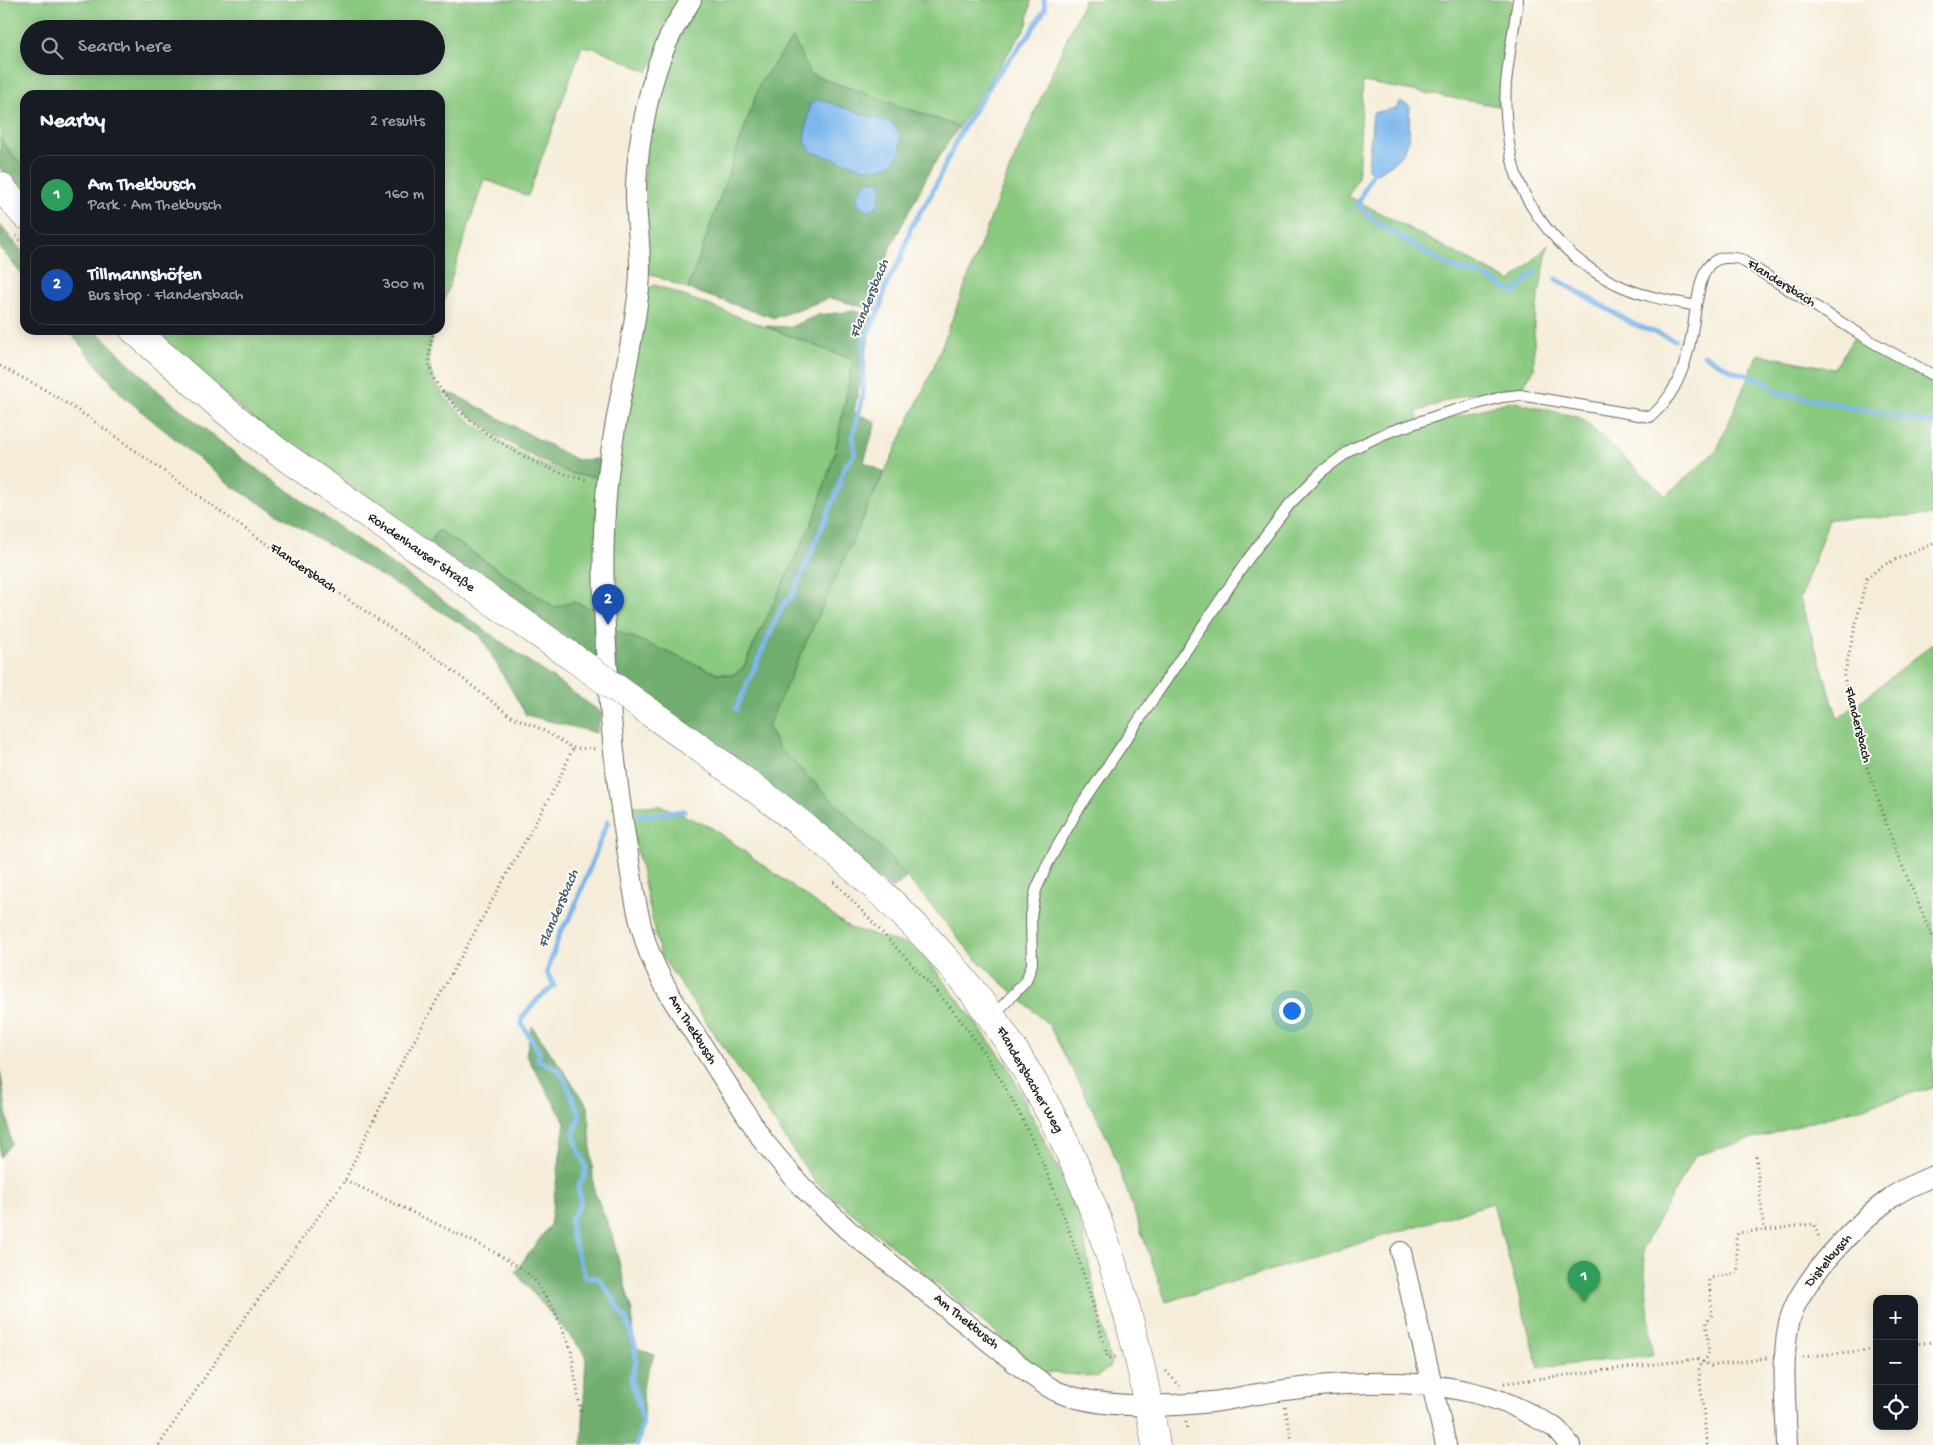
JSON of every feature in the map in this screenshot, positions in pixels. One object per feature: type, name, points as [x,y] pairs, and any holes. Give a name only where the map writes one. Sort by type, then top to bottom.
[{"type":"main road","points":[[0,186],[20,209]]},
{"type":"main road","name":"Rohdenhauser Straße","points":[[140,335],[226,411],[277,451],[720,761]]},
{"type":"main road","name":"Flandersbacher Weg","points":[[720,761],[791,816],[858,872],[906,916],[950,964],[992,1017],[1021,1060],[1056,1124],[1084,1182],[1103,1232],[1138,1354],[1156,1445]]},
{"type":"street","points":[[613,749],[604,616],[603,543],[607,483],[616,422],[635,327],[641,275],[636,186],[643,126],[654,77],[669,37],[690,0]]},
{"type":"street","name":"Am Thekbusch","points":[[613,749],[638,912],[650,953],[673,1000],[764,1142],[802,1187],[848,1230],[1026,1371],[1057,1392],[1088,1400],[1149,1405],[1214,1402],[1264,1393],[1341,1384],[1433,1385],[1466,1390],[1498,1399],[1528,1412],[1555,1428],[1570,1445]]},
{"type":"street","name":"Distelbusch","points":[[1787,1445],[1786,1342],[1790,1320],[1798,1300],[1815,1274],[1869,1216],[1908,1187],[1933,1176]]},
{"type":"street","points":[[1401,1252],[1446,1445]]},
{"type":"lane","points":[[1518,0],[1506,84],[1506,107],[1516,176],[1526,197],[1564,248],[1589,267],[1622,287],[1658,298],[1696,306]]},
{"type":"lane","name":"Flandersbach","points":[[992,1017],[1026,981],[1032,964],[1031,916],[1036,890],[1048,863],[1076,813],[1248,559],[1289,505],[1321,472],[1352,449],[1386,433],[1445,413],[1502,397],[1520,395],[1650,417],[1663,406],[1679,379],[1691,340],[1703,274],[1712,262],[1727,256],[1740,259],[1874,343],[1933,375]]},
{"type":"path","points":[[432,335],[430,343],[430,367],[443,394],[461,414],[494,438],[541,464],[576,478],[607,483]]},
{"type":"path","name":"Flandersbach","points":[[0,366],[42,388],[88,417],[236,522],[438,659],[508,714],[541,729],[573,748],[613,749]]},
{"type":"path","name":"Flandersbach","points":[[1933,544],[1883,565],[1866,579],[1844,676],[1862,753],[1896,851],[1933,938]]},
{"type":"path","points":[[159,1445],[244,1320],[344,1180],[398,1070],[557,784],[573,748]]},
{"type":"path","points":[[831,880],[866,914],[936,991],[978,1043],[1020,1116],[1040,1157],[1066,1219],[1088,1285],[1108,1358],[1138,1354]]},
{"type":"path","points":[[1756,1156],[1764,1232]]},
{"type":"path","points":[[344,1180],[489,1249],[519,1267],[534,1279],[553,1308],[571,1349],[581,1414]]},
{"type":"path","points":[[1707,1445],[1699,1370],[1700,1364],[1709,1355],[1706,1322],[1712,1315],[1709,1281],[1711,1278],[1738,1273],[1736,1238],[1738,1233],[1764,1232],[1814,1224],[1822,1245]]},
{"type":"path","points":[[1918,1344],[1933,1342]]},
{"type":"path","points":[[1500,1384],[1697,1359],[1711,1366],[1778,1356],[1786,1358],[1873,1349]]},
{"type":"path","points":[[1164,1366],[1166,1373],[1180,1384],[1183,1404]]},
{"type":"path","points":[[1286,1412],[1292,1441]]},
{"type":"green space","points":[[0,0],[682,0],[648,72],[598,49],[582,46],[528,196],[484,179],[445,298],[445,90],[20,90],[20,163],[0,139]]},
{"type":"green space","points":[[698,0],[1031,0],[1027,25],[959,127],[810,74],[793,39],[761,81],[688,289],[648,273],[644,179],[648,139],[667,64]]},
{"type":"green space","points":[[1084,0],[1512,0],[1498,106],[1363,82],[1358,178],[1348,196],[1511,282],[1548,245],[1534,322],[1534,370],[1522,387],[1462,395],[1416,412],[1421,426],[1511,401],[1581,418],[1666,496],[1717,450],[1758,354],[1834,369],[1853,339],[1933,383],[1933,515],[1829,519],[1800,599],[1838,719],[1933,644],[1933,1087],[1694,1156],[1643,1248],[1652,1355],[1539,1368],[1493,1203],[1166,1302],[1110,1143],[1049,1025],[976,959],[891,858],[778,747],[768,726],[786,683],[933,369],[1008,173]]},
{"type":"green space","points":[[793,38],[810,74],[959,127],[932,167],[890,248],[875,310],[830,298],[774,318],[688,289],[761,81]]},
{"type":"green space","points":[[0,139],[20,163],[20,190],[0,168]]},
{"type":"green space","points":[[0,225],[20,249],[20,272],[0,248]]},
{"type":"green space","points":[[655,285],[853,360],[835,452],[815,516],[743,668],[733,675],[716,673],[611,628],[612,484],[648,288]]},
{"type":"green space","points":[[854,311],[873,316],[854,412],[876,422],[864,462],[884,472],[768,726],[778,747],[891,858],[907,877],[892,889],[613,672],[611,628],[716,673],[733,675],[743,668],[815,516],[835,452],[853,360],[765,326],[790,327],[818,315]]},
{"type":"green space","points":[[72,335],[100,335],[158,391],[236,454],[602,713],[596,733],[526,715],[480,635],[233,487],[123,396]]},
{"type":"green space","points":[[155,335],[434,335],[429,354],[430,368],[443,394],[465,417],[491,436],[540,464],[557,470],[599,477],[595,609],[573,602],[555,607],[438,530],[429,544],[249,416]]},
{"type":"green space","points":[[444,392],[458,396],[577,460],[601,459],[599,477],[577,475],[543,462],[495,435],[464,411]]},
{"type":"green space","points":[[438,530],[555,607],[573,602],[595,609],[597,658],[429,544]]},
{"type":"green space","points":[[627,806],[662,806],[712,828],[850,928],[919,948],[1006,1063],[1076,1204],[1111,1366],[1097,1377],[1043,1372],[815,1182],[660,954]]},
{"type":"green space","points":[[532,1026],[588,1106],[594,1191],[611,1231],[632,1312],[633,1346],[654,1355],[643,1385],[644,1424],[639,1445],[582,1445],[586,1355],[515,1272],[550,1225],[565,1122],[526,1055]]},
{"type":"green space","points":[[0,1069],[11,1144],[0,1157]]},
{"type":"water","points":[[818,99],[893,124],[901,137],[901,151],[892,164],[882,168],[867,169],[812,152],[804,139],[810,104]]},
{"type":"water","points":[[1399,102],[1409,105],[1409,137],[1407,144],[1400,157],[1393,163],[1381,171],[1372,174],[1368,168],[1373,113],[1397,108]]},
{"type":"water","points":[[876,180],[883,186],[877,207],[867,212],[860,207],[856,197],[866,181]]},
{"type":"waterway","name":"Flandersbach","points":[[736,709],[781,608],[793,594],[803,572],[838,489],[844,467],[855,454],[853,436],[863,395],[864,341],[880,309],[886,285],[901,258],[911,227],[931,195],[961,131],[997,75],[1029,35],[1045,9],[1044,0]]},
{"type":"waterway","points":[[1374,167],[1357,205],[1380,225],[1452,268],[1483,275],[1514,293],[1536,271]]},
{"type":"waterway","points":[[1556,279],[1633,324],[1675,340]]},
{"type":"waterway","points":[[1704,355],[1733,371],[1762,380],[1777,392],[1933,424]]},
{"type":"waterway","name":"Flandersbach","points":[[637,816],[684,811]]},
{"type":"waterway","name":"Flandersbach","points":[[608,821],[571,916],[560,932],[547,972],[554,986],[539,998],[522,1017],[522,1024],[539,1052],[538,1060],[558,1069],[565,1080],[580,1115],[574,1134],[575,1142],[584,1160],[586,1172],[578,1186],[581,1203],[571,1219],[571,1233],[585,1277],[599,1278],[626,1319],[635,1345],[636,1361],[631,1378],[643,1421],[637,1445]]},
{"type":"place","name":"Tillmannshöfen","points":[[608,625]]},
{"type":"place","name":"Am Thekbusch","points":[[1584,1302]]}]
